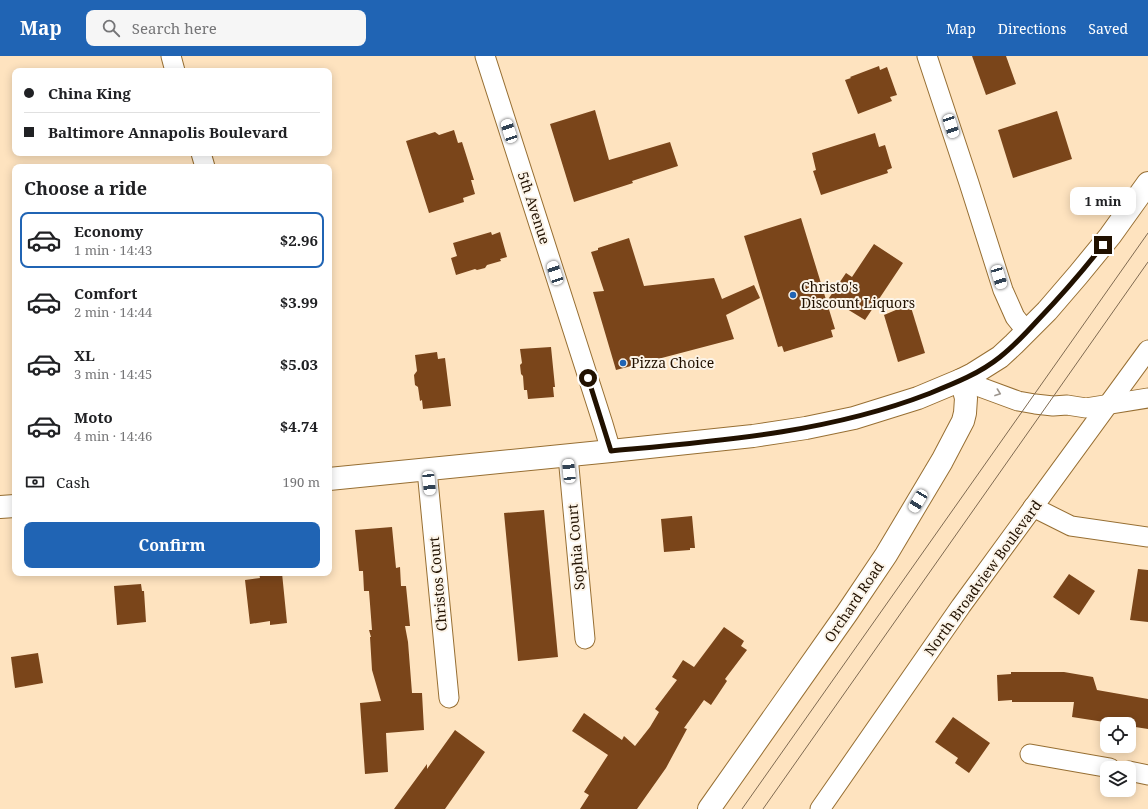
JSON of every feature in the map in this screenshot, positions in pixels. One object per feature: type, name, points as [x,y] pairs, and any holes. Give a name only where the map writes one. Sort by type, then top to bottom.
[{"type":"main road","points":[[332,479],[722,440],[832,423],[854,418],[918,398],[961,380],[986,367],[1000,357],[1027,332],[1064,293],[1095,255],[1148,183]]},
{"type":"main road","name":"Orchard Road","points":[[709,809],[886,555],[942,461],[963,421],[965,414],[966,398],[961,380]]},
{"type":"main road","points":[[0,507],[12,506]]},
{"type":"street","points":[[171,56],[174,68]]},
{"type":"street","name":"5th Avenue","points":[[485,56],[611,451]]},
{"type":"street","points":[[927,56],[970,183],[1003,290],[1015,317],[1027,332]]},
{"type":"street","name":"North Broadview Boulevard","points":[[820,809],[961,606],[1148,350]]},
{"type":"street","points":[[961,380],[1018,401],[1053,406],[1067,405],[1086,408],[1148,398]]},
{"type":"street","name":"Sophia Court","points":[[568,456],[585,639]]},
{"type":"street","name":"Christos Court","points":[[427,470],[449,698]]},
{"type":"street","points":[[1033,507],[1071,526],[1148,537]]},
{"type":"street","points":[[1030,754],[1100,766]]},
{"type":"street","points":[[1136,772],[1148,775]]},
{"type":"building","points":[[972,56],[1006,56],[1016,84],[986,95]]},
{"type":"building","points":[[879,66],[880,70],[887,67],[897,95],[890,97],[892,101],[858,114],[845,80]]},
{"type":"building","points":[[595,110],[609,160],[670,142],[678,166],[632,181],[633,183],[574,202],[550,124]]},
{"type":"building","points":[[1057,111],[1072,159],[1013,178],[998,130]]},
{"type":"building","points":[[454,130],[458,143],[462,142],[474,180],[471,180],[475,194],[463,198],[464,202],[429,213],[406,141],[435,132],[439,135]]},
{"type":"building","points":[[875,133],[879,147],[885,145],[892,168],[887,170],[888,173],[821,195],[813,171],[816,170],[812,153]]},
{"type":"building","name":"Christo's Discount Liquors","points":[[801,218],[835,329],[831,330],[833,337],[784,352],[782,346],[778,347],[744,236]]},
{"type":"building","points":[[491,232],[492,235],[500,232],[507,257],[500,259],[501,261],[487,265],[485,268],[475,269],[456,275],[451,258],[457,256],[453,243]]},
{"type":"building","points":[[629,238],[644,286],[714,278],[722,299],[754,285],[760,298],[726,315],[734,339],[616,370],[593,292],[604,291],[591,252],[598,250],[598,248]]},
{"type":"building","points":[[874,244],[903,263],[865,320],[829,298],[846,273],[852,277]]},
{"type":"building","points":[[910,304],[925,353],[898,362],[884,315]]},
{"type":"building","points":[[551,347],[555,387],[553,387],[554,397],[528,399],[527,390],[524,390],[523,376],[521,374],[520,365],[522,363],[520,349]]},
{"type":"building","points":[[437,352],[438,359],[445,358],[451,406],[423,409],[418,387],[415,385],[414,375],[417,371],[415,355]]},
{"type":"building","points":[[544,510],[558,657],[518,661],[504,513]]},
{"type":"building","points":[[692,516],[695,548],[690,548],[690,550],[664,552],[661,519]]},
{"type":"building","points":[[392,527],[396,568],[400,567],[401,586],[406,586],[410,626],[405,626],[408,642],[412,693],[422,693],[424,730],[386,733],[388,772],[365,774],[360,703],[381,701],[372,670],[371,637],[369,630],[372,630],[369,591],[364,591],[363,571],[359,571],[355,530]]},
{"type":"building","points":[[1138,569],[1148,570],[1148,622],[1130,620]]},
{"type":"building","points":[[1069,574],[1095,591],[1079,615],[1053,597]]},
{"type":"building","points":[[260,576],[282,576],[287,623],[270,625],[270,621],[250,624],[245,580],[260,578]]},
{"type":"building","points":[[141,584],[142,591],[144,591],[146,622],[117,625],[114,586]]},
{"type":"building","points":[[724,627],[744,641],[741,646],[747,650],[725,679],[727,681],[711,705],[704,700],[684,728],[687,729],[666,768],[637,809],[580,809],[589,795],[584,792],[608,755],[572,731],[584,713],[622,740],[624,736],[635,746],[650,727],[659,712],[655,709],[677,680],[672,677],[683,660],[694,667]]},
{"type":"building","points":[[38,653],[43,683],[15,688],[11,657]]},
{"type":"building","points":[[1011,672],[1064,672],[1093,677],[1097,690],[1148,699],[1148,729],[1136,727],[1136,717],[1100,717],[1100,721],[1072,717],[1074,702],[998,701],[997,675],[1011,674]]},
{"type":"building","points":[[953,717],[990,743],[969,773],[955,763],[958,758],[935,742]]},
{"type":"building","points":[[455,730],[485,752],[445,809],[394,809],[427,764],[427,769]]},
{"type":"tram line","points":[[742,809],[1148,233]]},
{"type":"tram line","points":[[763,809],[1148,262]]},
{"type":"place","name":"Christo's Discount Liquors","points":[[793,295]]},
{"type":"place","name":"Pizza Choice","points":[[623,363]]},
{"type":"route","points":[[588,378],[611,451],[752,436],[806,428],[854,418],[918,398],[961,380],[986,367],[1000,357],[1027,332],[1064,293],[1103,245]]}]
